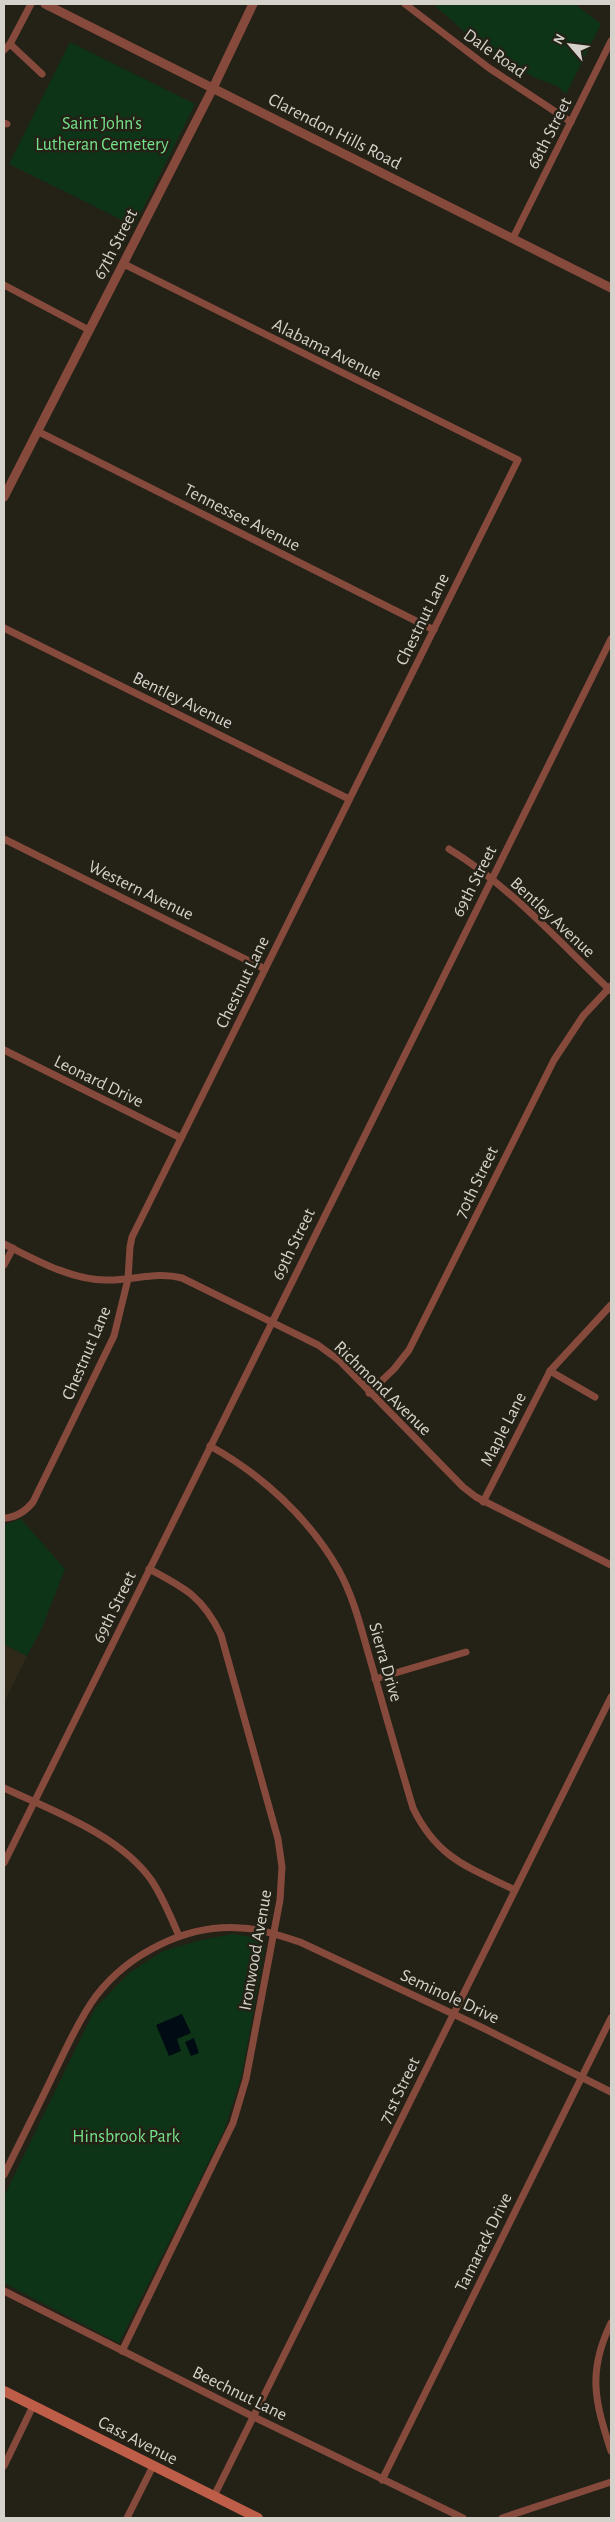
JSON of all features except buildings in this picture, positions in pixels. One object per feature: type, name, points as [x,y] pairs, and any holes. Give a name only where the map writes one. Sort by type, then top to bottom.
[{"type":"main road","name":"Cass Avenue","points":[[4,2391],[258,2518]]},
{"type":"street","points":[[4,50],[10,44],[31,4]]},
{"type":"street","name":"Clarendon Hills Road","points":[[45,4],[611,288]]},
{"type":"street","name":"67th Street","points":[[4,497],[213,88],[253,4]]},
{"type":"street","name":"Dale Road","points":[[405,4],[489,68],[571,122]]},
{"type":"street","name":"68th Street","points":[[513,238],[611,41]]},
{"type":"street","points":[[10,44],[42,74]]},
{"type":"street","name":"Alabama Avenue","points":[[124,264],[518,460]]},
{"type":"street","points":[[4,285],[89,330]]},
{"type":"street","name":"Tennessee Avenue","points":[[37,431],[434,630]]},
{"type":"street","name":"Chestnut Lane","points":[[4,1518],[12,1518],[29,1507],[33,1502],[110,1346],[120,1318],[128,1279],[132,1237],[518,460]]},
{"type":"street","name":"Bentley Avenue","points":[[4,628],[349,799]]},
{"type":"street","name":"69th Street","points":[[4,1863],[611,639]]},
{"type":"street","name":"Western Avenue","points":[[4,839],[265,969]]},
{"type":"street","name":"Bentley Avenue","points":[[449,849],[474,865],[492,880],[610,988]]},
{"type":"street","name":"70th Street","points":[[369,1393],[394,1369],[409,1350],[554,1060],[583,1016],[610,988]]},
{"type":"street","name":"Leonard Drive","points":[[4,1050],[181,1138]]},
{"type":"street","name":"Richmond Avenue","points":[[4,1244],[70,1274],[104,1280],[128,1279],[159,1274],[182,1278],[318,1345],[333,1356],[463,1488],[484,1502],[611,1565]]},
{"type":"street","points":[[4,1266],[13,1248]]},
{"type":"street","name":"Maple Lane","points":[[484,1502],[550,1370],[611,1305]]},
{"type":"street","points":[[550,1370],[596,1397]]},
{"type":"street","name":"Sierra Drive","points":[[210,1446],[261,1479],[322,1544],[348,1590],[413,1808],[428,1835],[450,1856],[515,1890]]},
{"type":"street","name":"Ironwood Avenue","points":[[122,2351],[233,2123],[246,2079],[282,1884],[278,1839],[221,1635],[208,1610],[196,1596],[182,1586],[149,1569]]},
{"type":"street","points":[[375,1679],[466,1652]]},
{"type":"street","name":"71st Street","points":[[214,2496],[611,1697]]},
{"type":"street","points":[[4,1788],[102,1836],[132,1858],[152,1881],[179,1936]]},
{"type":"street","name":"Seminole Drive","points":[[4,2175],[77,2027],[97,1995],[134,1960],[179,1936],[228,1928],[242,1928],[274,1933],[300,1942],[454,2014],[611,2092]]},
{"type":"street","name":"Tamarack Drive","points":[[382,2480],[611,2018]]},
{"type":"street","name":"Beechnut Lane","points":[[4,2291],[254,2417],[463,2518]]},
{"type":"street","points":[[611,2323],[601,2345],[595,2377],[598,2411],[611,2451]]},
{"type":"street","points":[[4,2466],[33,2406]]},
{"type":"street","points":[[127,2518],[153,2466]]},
{"type":"street","points":[[502,2518],[611,2482]]},
{"type":"shaded area","points":[[4,1644],[27,1656],[4,1702]]},
{"type":"shaded area","points":[[182,2014],[191,2033],[177,2039],[181,2051],[169,2056],[156,2025]]},
{"type":"shaded area","points":[[194,2038],[199,2053],[191,2056],[185,2042]]},
{"type":"green space","points":[[433,4],[575,4],[601,24],[566,94],[557,86],[533,77],[468,35]]},
{"type":"green space","name":"Saint John's Lutheran Cemetery","points":[[70,42],[195,104],[134,226],[9,164]]},
{"type":"green space","points":[[21,1519],[65,1569],[42,1628],[27,1656],[4,1644],[4,1525]]},
{"type":"green space","name":"Hinsbrook Park","points":[[232,1934],[262,1938],[265,1947],[242,2074],[224,2131],[119,2343],[4,2283],[4,2196],[96,2007],[129,1973],[163,1951],[201,1940]]}]
